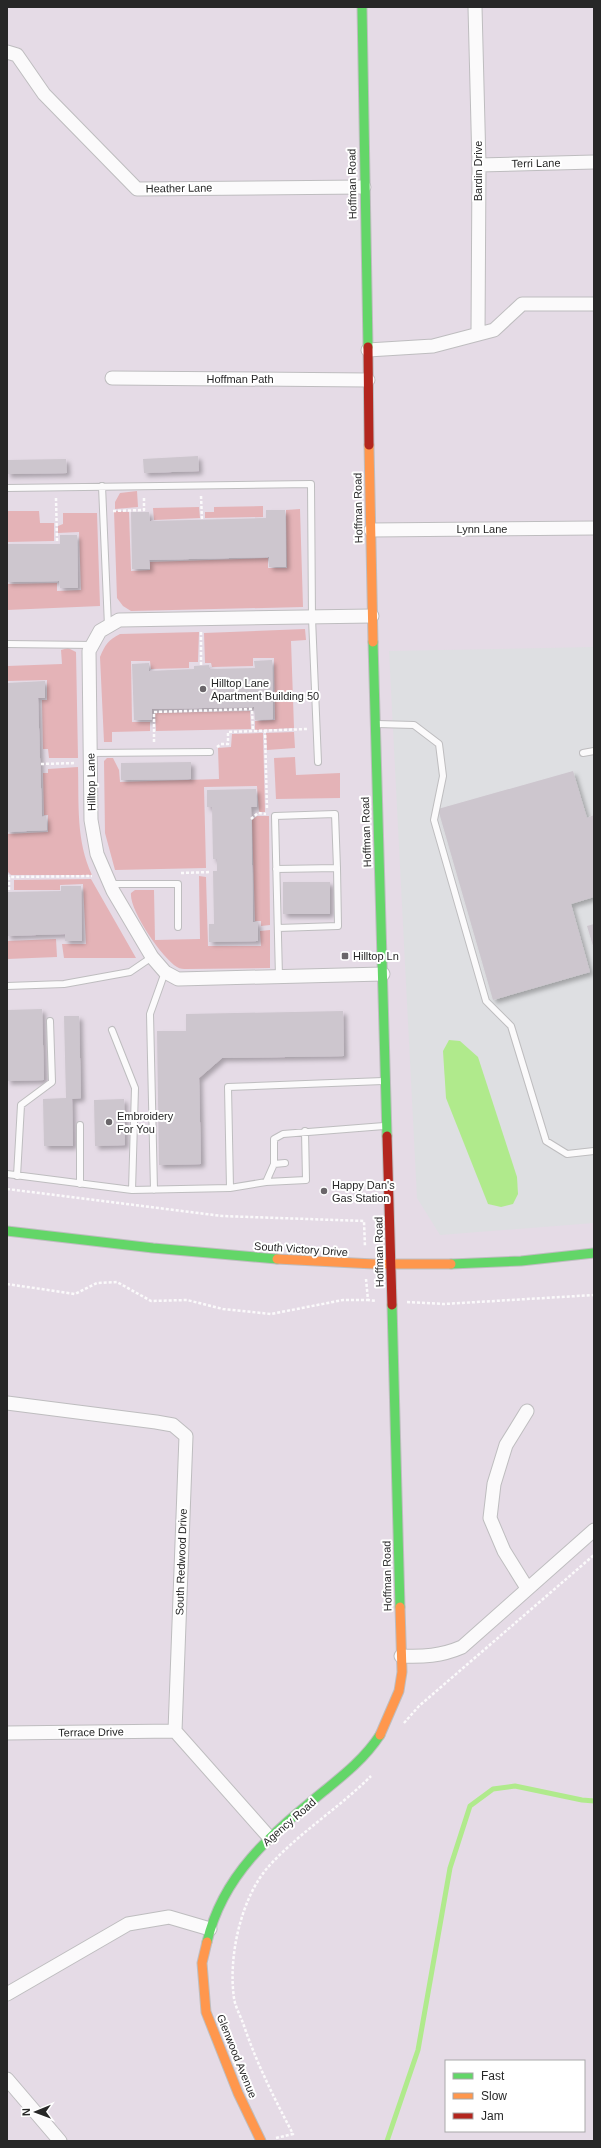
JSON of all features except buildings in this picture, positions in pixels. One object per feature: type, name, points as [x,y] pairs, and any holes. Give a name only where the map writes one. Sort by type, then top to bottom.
[{"type":"main road","name":"Hoffman Road","points":[[362,7],[372,616],[382,974],[388,1126],[401,1656]]},
{"type":"main road","name":"South Victory Drive","points":[[7,1231],[284,1261],[391,1266],[533,1260],[594,1253]]},
{"type":"main road","name":"Agency Road","points":[[210,1929],[226,1894],[243,1867],[269,1837],[361,1760],[379,1736],[399,1690],[402,1672],[401,1656]]},
{"type":"main road","name":"Glenwood Avenue","points":[[210,1929],[202,1963],[206,2012],[238,2093],[261,2141]]},
{"type":"street","name":"Bardin Drive","points":[[474,7],[479,165],[478,334]]},
{"type":"street","name":"Heather Lane","points":[[7,52],[18,55],[44,94],[137,189],[364,186]]},
{"type":"street","name":"Terri Lane","points":[[479,165],[594,162]]},
{"type":"street","points":[[368,350],[433,346],[494,330],[522,304],[594,304]]},
{"type":"street","name":"Hoffman Path","points":[[112,378],[368,380]]},
{"type":"street","name":"Lynn Lane","points":[[370,530],[594,528]]},
{"type":"street","name":"Hilltop Lane","points":[[372,616],[119,620],[100,631],[89,652],[91,820],[98,854],[109,880],[152,957],[165,972],[178,979],[382,974]]},
{"type":"street","name":"South Redwood Drive","points":[[7,1403],[173,1425],[186,1436],[175,1732]]},
{"type":"street","points":[[527,1410],[506,1445],[494,1484],[490,1518],[504,1551],[527,1588]]},
{"type":"street","points":[[401,1656],[445,1654],[462,1647],[594,1530]]},
{"type":"street","points":[[175,1732],[269,1837]]},
{"type":"street","name":"Terrace Drive","points":[[7,1734],[175,1732]]},
{"type":"street","points":[[7,1994],[128,1924],[169,1917],[210,1929]]},
{"type":"street","points":[[7,2079],[60,2141]]},
{"type":"lane","points":[[7,488],[311,484],[312,618],[318,762]]},
{"type":"lane","points":[[102,486],[108,626]]},
{"type":"lane","points":[[7,644],[92,645]]},
{"type":"lane","points":[[375,724],[414,724],[439,744],[443,776],[434,820],[486,1001],[511,1026],[546,1141],[567,1154],[594,1151]]},
{"type":"lane","points":[[583,753],[594,751]]},
{"type":"lane","points":[[90,758],[154,752],[210,752]]},
{"type":"lane","points":[[278,928],[338,926],[335,814],[275,816],[279,977]]},
{"type":"lane","points":[[276,869],[337,868]]},
{"type":"lane","points":[[109,880],[178,884],[178,927]]},
{"type":"lane","points":[[7,986],[64,984],[130,972],[152,957]]},
{"type":"lane","points":[[154,1190],[150,1014],[165,972]]},
{"type":"lane","points":[[17,1176],[21,1105],[52,1082],[50,1021]]},
{"type":"lane","points":[[112,1030],[135,1088],[132,1190]]},
{"type":"lane","points":[[230,1188],[228,1088],[386,1080]]},
{"type":"lane","points":[[80,1125],[80,1184]]},
{"type":"lane","points":[[266,1182],[274,1164],[274,1139],[283,1134],[305,1131],[388,1126]]},
{"type":"lane","points":[[7,1174],[132,1190],[230,1188],[266,1182],[306,1180],[304,1162],[305,1131]]},
{"type":"lane","points":[[274,1164],[285,1163]]},
{"type":"path","points":[[201,485],[202,520]]},
{"type":"path","points":[[103,511],[144,510],[144,486]]},
{"type":"path","points":[[56,487],[57,541]]},
{"type":"path","points":[[201,619],[201,666]]},
{"type":"path","points":[[154,752],[154,712],[252,709],[253,731]]},
{"type":"path","points":[[210,752],[221,744],[228,744],[228,732],[316,728]]},
{"type":"path","points":[[251,819],[258,813],[267,814],[265,730]]},
{"type":"path","points":[[41,764],[90,758]]},
{"type":"path","points":[[9,892],[8,876],[109,880]]},
{"type":"path","points":[[7,1284],[75,1294],[97,1283],[117,1282],[151,1301],[187,1300],[223,1309],[271,1314],[343,1300],[368,1300]]},
{"type":"path","points":[[402,1725],[419,1706],[594,1555]]},
{"type":"path","points":[[275,2138],[293,2134],[267,2083],[249,2041],[234,1998],[233,1962],[240,1924],[250,1892],[268,1867],[298,1837],[353,1794],[374,1772]]},
{"type":"shaded area","points":[[137,491],[138,507],[115,509],[115,502],[120,493]]},
{"type":"shaded area","points":[[263,506],[263,517],[205,518],[205,512],[214,512],[214,507]]},
{"type":"shaded area","points":[[199,507],[200,518],[154,520],[153,508]]},
{"type":"shaded area","points":[[300,509],[303,607],[131,611],[123,606],[117,598],[114,511],[129,512],[131,571],[150,570],[150,562],[268,558],[268,568],[287,568],[286,510]]},
{"type":"shaded area","points":[[7,511],[39,511],[40,523],[54,523],[54,541],[7,542]]},
{"type":"shaded area","points":[[63,513],[97,513],[100,606],[7,610],[7,584],[57,583],[57,591],[81,590],[79,532],[58,533],[58,526],[63,524]]},
{"type":"shaded area","points":[[305,629],[306,640],[291,641],[294,728],[255,730],[255,721],[275,720],[274,658],[253,658],[253,666],[212,667],[211,663],[205,663],[204,633]]},
{"type":"shaded area","points":[[199,632],[198,662],[189,662],[189,668],[151,669],[150,661],[131,661],[132,722],[150,722],[150,731],[112,732],[112,742],[104,742],[100,657],[107,643],[120,634]]},
{"type":"shaded area","points":[[594,647],[594,1223],[440,1235],[417,1198],[389,651]]},
{"type":"shaded area","points":[[68,648],[76,652],[78,758],[49,758],[48,749],[43,749],[42,700],[47,700],[47,680],[7,681],[7,666],[62,664],[61,650]]},
{"type":"shaded area","points":[[250,711],[251,729],[156,731],[155,713]]},
{"type":"shaded area","points":[[294,732],[295,748],[267,750],[266,733]]},
{"type":"shaded area","points":[[263,733],[265,812],[259,812],[257,786],[204,787],[206,868],[115,870],[105,833],[104,761],[107,758],[113,758],[119,770],[120,782],[219,779],[218,748],[231,747],[232,734]]},
{"type":"shaded area","points":[[295,757],[296,775],[340,773],[340,798],[276,799],[274,758]]},
{"type":"shaded area","points":[[78,767],[79,822],[83,849],[92,875],[11,875],[7,871],[7,834],[48,832],[48,815],[44,815],[43,773],[48,773],[48,769]]},
{"type":"shaded area","points":[[257,816],[269,816],[270,925],[261,926],[261,921],[255,921],[252,820]]},
{"type":"shaded area","points":[[199,876],[206,877],[208,946],[261,946],[260,931],[270,930],[270,968],[181,969],[171,962],[155,944],[135,910],[131,893],[135,890],[154,890],[155,940],[200,939]]},
{"type":"shaded area","points":[[91,879],[136,958],[64,958],[62,944],[86,944],[83,884],[60,885],[60,890],[14,890],[14,880]]},
{"type":"shaded area","points":[[56,939],[57,957],[7,959],[7,941]]},
{"type":"shaded area","points":[[449,1040],[460,1041],[478,1057],[517,1177],[518,1194],[513,1204],[501,1207],[488,1204],[446,1098],[443,1051]]},
{"type":"waterway","points":[[387,2141],[418,2050],[450,1868],[470,1806],[493,1789],[515,1786],[582,1800],[594,1801]]},
{"type":"traffic: fast","points":[[362,7],[368,347]]},
{"type":"traffic: fast","points":[[373,642],[387,1136]]},
{"type":"traffic: fast","points":[[7,1231],[153,1248],[277,1259]]},
{"type":"traffic: fast","points":[[451,1264],[521,1261],[594,1253]]},
{"type":"traffic: fast","points":[[392,1305],[400,1607]]},
{"type":"traffic: fast","points":[[207,1942],[215,1917],[225,1895],[252,1856],[286,1823],[354,1765],[368,1751],[380,1735]]},
{"type":"traffic: slow","points":[[369,445],[373,642]]},
{"type":"traffic: slow","points":[[277,1259],[374,1264],[451,1264]]},
{"type":"traffic: slow","points":[[380,1735],[399,1691],[402,1672],[400,1607]]},
{"type":"traffic: slow","points":[[207,1942],[202,1963],[206,2012],[238,2093],[261,2141]]},
{"type":"traffic: jam","points":[[368,347],[369,445]]},
{"type":"traffic: jam","points":[[387,1136],[392,1305]]},
{"type":"place","name":"Hilltop Lane Apartment Building 50","points":[[203,689]]},
{"type":"place","name":"Hilltop Ln","points":[[345,956]]},
{"type":"place","name":"Embroidery For You","points":[[109,1122]]},
{"type":"place","name":"Happy Dan's Gas Station","points":[[324,1191]]}]
